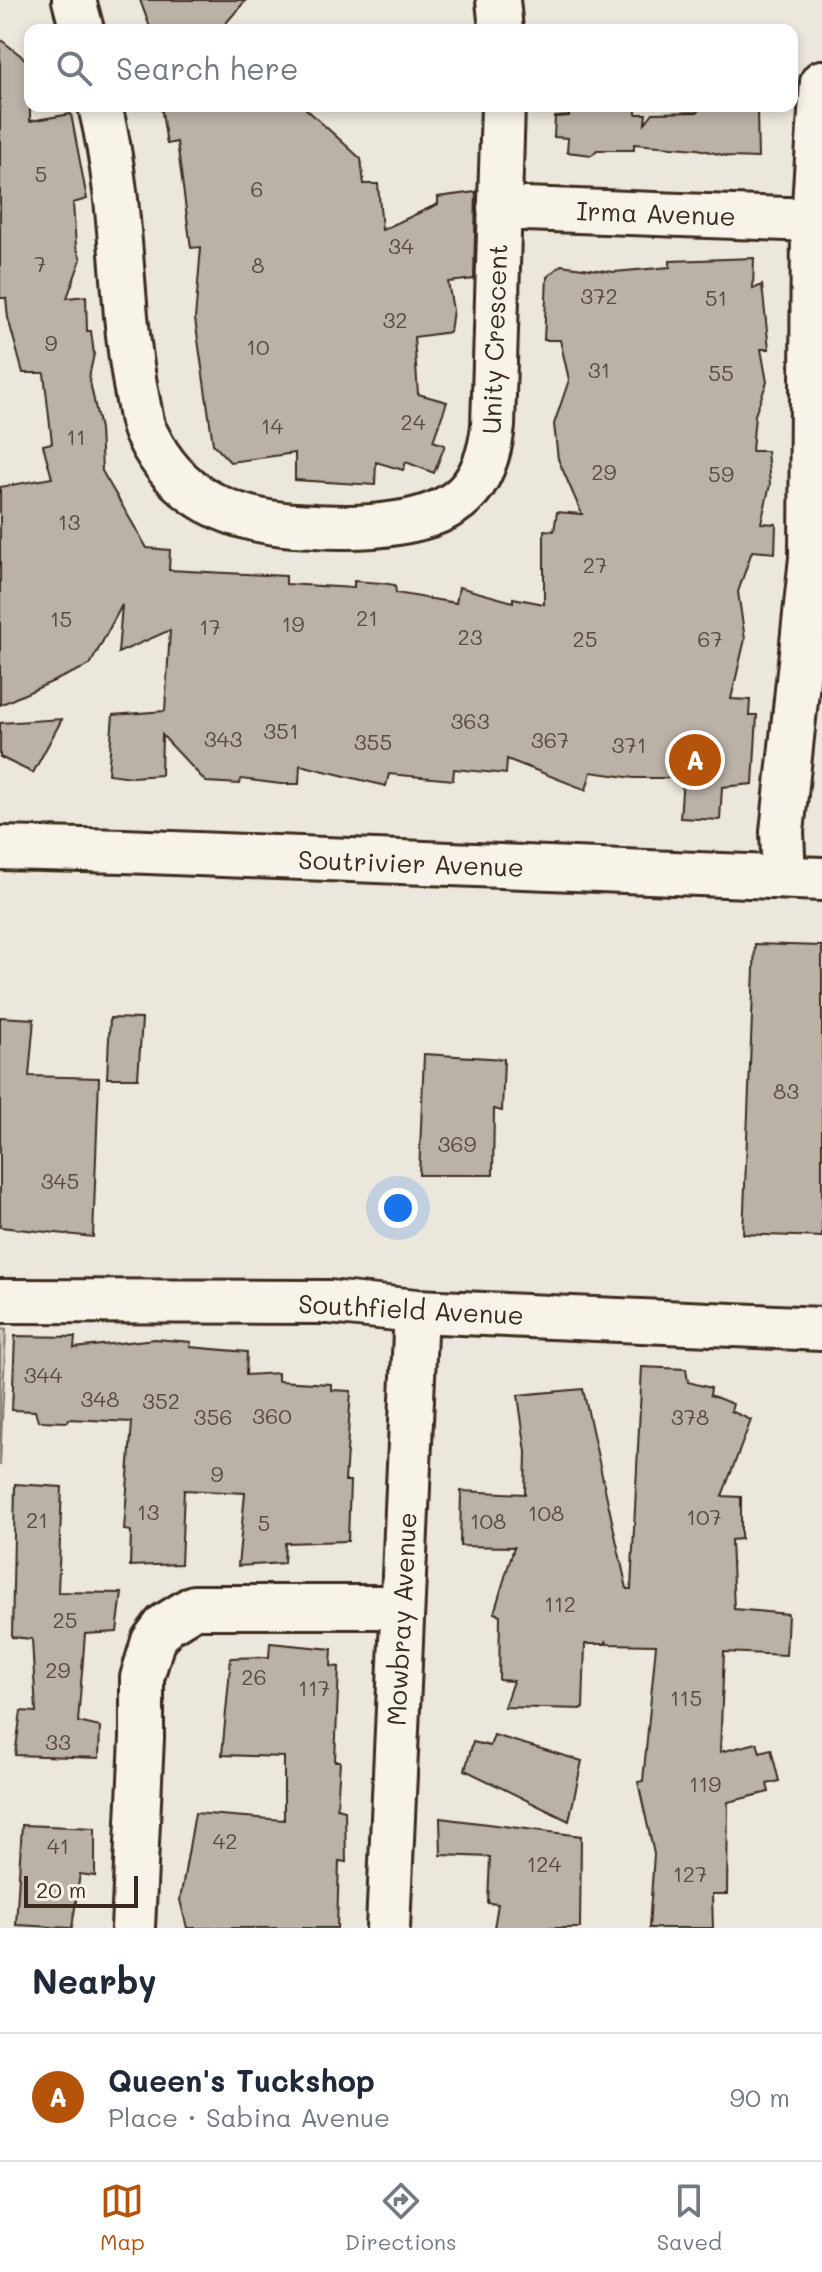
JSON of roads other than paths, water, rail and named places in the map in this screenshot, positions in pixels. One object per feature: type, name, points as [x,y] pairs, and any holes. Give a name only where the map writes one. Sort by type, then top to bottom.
[{"type":"street","points":[[74,0],[80,24]]},
{"type":"street","points":[[498,0],[500,24]]},
{"type":"street","points":[[803,878],[782,832],[816,558],[813,220],[822,82]]},
{"type":"street","name":"Unity Crescent","points":[[102,112],[112,153],[131,373],[145,433],[170,469],[197,496],[220,510],[256,520],[344,528],[421,520],[453,507],[476,483],[485,465],[493,426],[503,112]]},
{"type":"street","name":"Irma Avenue","points":[[499,208],[813,220]]},
{"type":"street","name":"Soutrivier Avenue","points":[[0,848],[803,878]]},
{"type":"street","name":"Southfield Avenue","points":[[0,1301],[329,1302],[416,1311],[822,1329]]},
{"type":"street","name":"Mowbray Avenue","points":[[388,1928],[416,1311]]},
{"type":"street","points":[[133,1928],[142,1678],[153,1641],[165,1625],[194,1607],[401,1607]]},
{"type":"place","name":"Queen's Tuckshop","points":[[695,760]]}]
